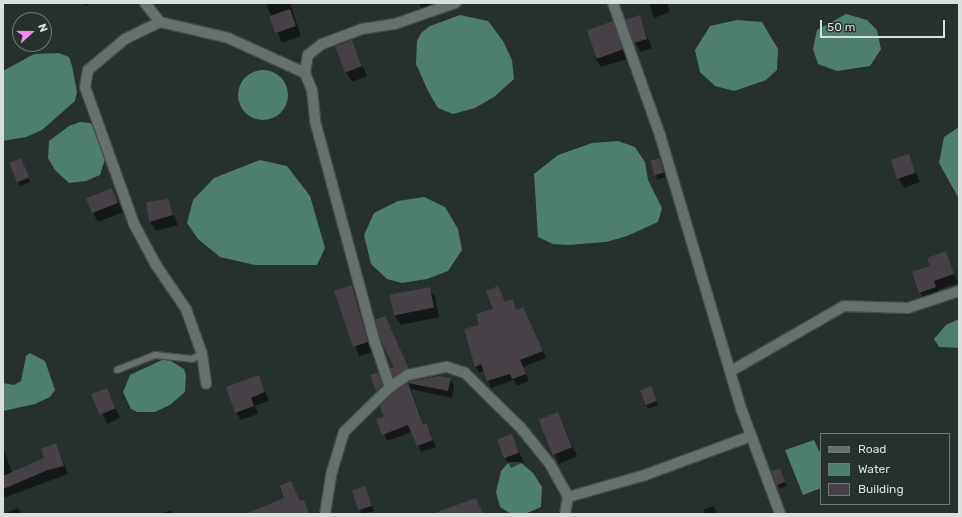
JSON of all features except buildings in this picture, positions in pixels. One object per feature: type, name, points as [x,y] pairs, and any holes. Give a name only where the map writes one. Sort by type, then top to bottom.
[{"type":"street","points":[[144,3],[160,22],[228,38],[305,73]]},
{"type":"street","points":[[390,387],[374,340],[315,121],[312,90],[305,73],[308,55],[322,44],[362,29],[395,24],[455,3]]},
{"type":"street","points":[[613,3],[660,135],[751,436],[780,514]]},
{"type":"street","points":[[160,22],[125,39],[88,70],[85,87],[134,224],[156,265],[186,309],[202,354],[206,384]]},
{"type":"street","points":[[731,371],[844,306],[908,308],[959,291]]},
{"type":"street","points":[[325,514],[331,475],[344,432],[390,387],[408,375],[430,369],[448,367],[464,373],[521,428],[550,464],[568,497],[565,514]]},
{"type":"street","points":[[568,497],[645,475],[751,436]]},
{"type":"lane","points":[[117,370],[155,355],[192,359],[202,354]]},
{"type":"water","points":[[846,14],[867,20],[877,30],[881,49],[870,66],[837,71],[818,64],[813,49],[817,30]]},
{"type":"water","points":[[460,15],[488,21],[503,41],[512,60],[514,79],[494,97],[475,108],[453,114],[438,108],[428,91],[416,64],[417,41],[421,33],[430,26]]},
{"type":"water","points":[[737,20],[762,22],[778,49],[777,70],[766,80],[734,91],[715,86],[700,72],[695,50],[710,26]]},
{"type":"water","points":[[59,53],[69,57],[72,66],[77,92],[75,101],[42,130],[26,137],[3,141],[3,71],[34,54]]},
{"type":"water","points":[[258,70],[268,70],[281,77],[288,90],[288,100],[281,113],[268,120],[258,120],[249,116],[242,109],[238,100],[238,90],[242,81],[249,74]]},
{"type":"water","points":[[80,122],[90,123],[99,132],[106,156],[100,175],[86,181],[69,183],[55,170],[48,158],[49,141],[69,126]]},
{"type":"water","points":[[959,127],[959,199],[939,163],[944,137]]},
{"type":"water","points":[[618,141],[635,147],[645,162],[648,180],[662,208],[658,222],[627,236],[606,242],[568,245],[553,244],[538,237],[534,174],[558,155],[592,143]]},
{"type":"water","points":[[260,160],[287,166],[310,196],[325,248],[317,265],[255,265],[220,257],[198,239],[187,223],[193,200],[214,178]]},
{"type":"water","points":[[424,197],[445,207],[458,229],[462,250],[448,271],[427,279],[402,283],[387,279],[371,264],[364,235],[374,213],[398,201]]},
{"type":"water","points":[[959,319],[959,348],[939,347],[934,339],[946,325]]},
{"type":"water","points":[[30,353],[45,361],[55,390],[50,397],[35,404],[3,411],[3,383],[14,385],[21,381],[26,356]]},
{"type":"water","points":[[162,360],[169,360],[184,369],[186,376],[185,392],[170,405],[155,412],[137,412],[131,409],[123,392],[130,375]]},
{"type":"water","points":[[814,440],[820,453],[820,488],[803,495],[785,450]]},
{"type":"water","points":[[509,462],[520,462],[533,473],[542,487],[541,507],[525,514],[511,514],[500,507],[496,492],[501,471]]}]
